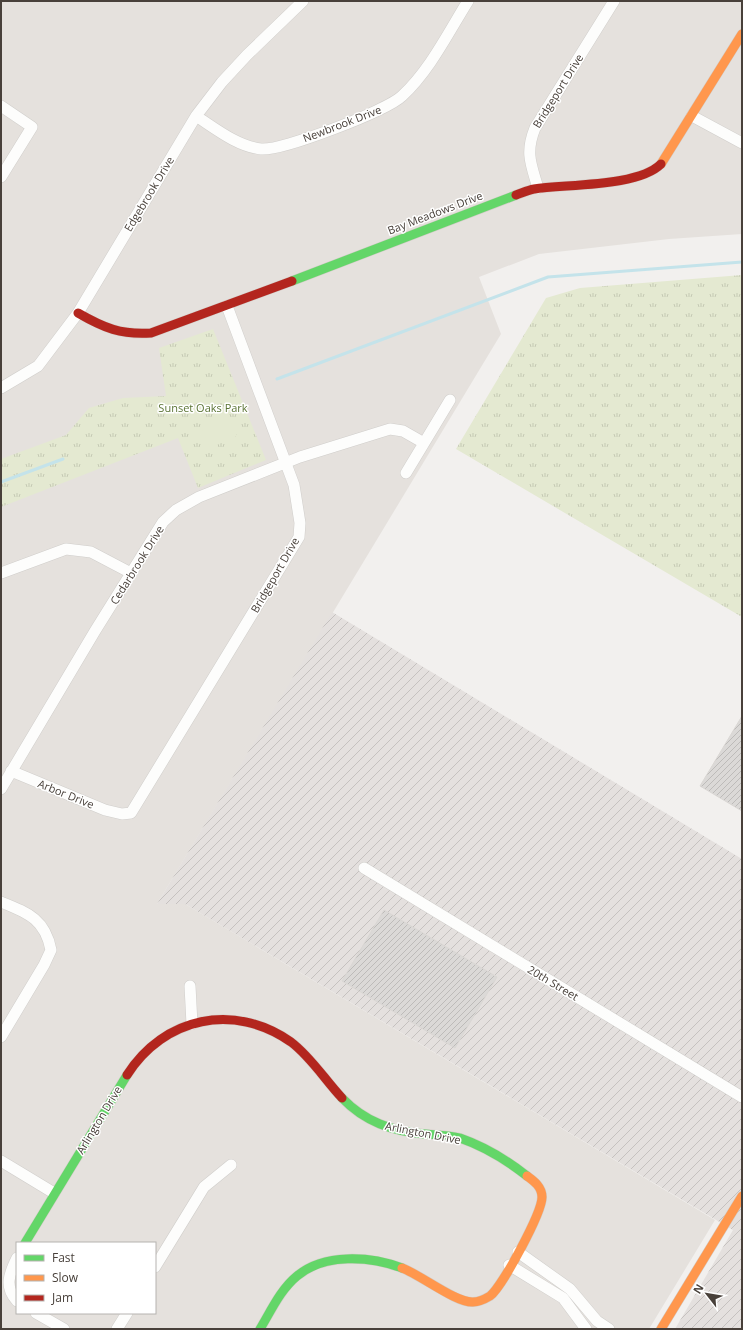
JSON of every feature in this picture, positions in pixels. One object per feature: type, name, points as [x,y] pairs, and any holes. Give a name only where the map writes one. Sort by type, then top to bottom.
[{"type":"street","name":"Edgebrook Drive","points":[[1,388],[38,366],[78,312],[196,116],[222,82],[247,55],[303,1]]},
{"type":"street","name":"Newbrook Drive","points":[[196,116],[231,139],[262,149],[280,146],[360,119],[390,105],[417,81],[468,1]]},
{"type":"street","name":"Bridgeport Drive","points":[[538,188],[528,153],[532,133],[614,1]]},
{"type":"street","name":"Bay Meadows Drive","points":[[78,312],[94,322],[118,332],[135,334],[151,333],[227,306],[416,232],[532,189],[606,182],[637,176],[655,170],[663,162],[742,34]]},
{"type":"street","points":[[1,106],[32,127],[1,177]]},
{"type":"street","points":[[692,116],[742,143]]},
{"type":"street","name":"Bridgeport Drive","points":[[122,814],[130,813],[299,537],[300,522],[295,493],[286,462],[227,306]]},
{"type":"street","points":[[406,473],[450,400]]},
{"type":"street","name":"Cedarbrook Drive","points":[[1,789],[131,573],[163,522],[176,510],[199,497],[286,462],[390,429],[403,432],[424,442]]},
{"type":"street","points":[[1,573],[66,549],[91,552],[131,573]]},
{"type":"street","name":"Arbor Drive","points":[[11,771],[105,810],[122,814]]},
{"type":"street","name":"20th Street","points":[[364,868],[742,1097]]},
{"type":"street","points":[[1,902],[28,914],[40,923],[45,929],[51,950],[44,965],[1,1037]]},
{"type":"street","points":[[190,986],[192,1024]]},
{"type":"street","name":"Arlington Drive","points":[[26,1242],[122,1082],[139,1057],[158,1041],[192,1024],[214,1019],[242,1022],[258,1026],[285,1039],[297,1047],[307,1057],[343,1101],[370,1121],[387,1128],[460,1139],[486,1151],[528,1176],[539,1186],[543,1199],[537,1218],[491,1295],[481,1302],[471,1303],[461,1301],[400,1267],[358,1260],[335,1260],[321,1262],[303,1271],[291,1281],[260,1329]]},
{"type":"street","points":[[1,1161],[54,1194]]},
{"type":"street","points":[[156,1265],[204,1187],[231,1165]]},
{"type":"street","points":[[661,1329],[742,1196]]},
{"type":"street","points":[[518,1252],[570,1289],[597,1321],[610,1329]]},
{"type":"street","points":[[16,1260],[8,1279],[8,1287],[16,1299]]},
{"type":"street","points":[[510,1265],[563,1298],[586,1329]]},
{"type":"street","points":[[38,1314],[64,1329]]},
{"type":"street","points":[[117,1329],[126,1314]]},
{"type":"shaded area","points":[[1,1],[742,1],[742,234],[669,239],[539,254],[479,277],[501,334],[157,904],[185,904],[715,1220],[649,1329],[1,1329]]},
{"type":"shaded area","points":[[332,612],[742,859],[742,1329],[675,1329],[733,1230],[185,904],[157,904]]},
{"type":"green space","points":[[742,275],[742,617],[456,449],[546,298],[580,288]]},
{"type":"green space","name":"Sunset Oaks Park","points":[[213,329],[266,460],[198,488],[178,438],[1,507],[1,459],[66,435],[89,408],[123,398],[166,396],[159,348]]},
{"type":"green space","points":[[227,413],[237,436],[210,448],[200,425]]},
{"type":"building","points":[[742,716],[742,811],[700,786]]},
{"type":"building","points":[[384,910],[497,977],[455,1048],[342,981]]},
{"type":"waterway","points":[[277,379],[548,277],[742,262]]},
{"type":"waterway","points":[[1,482],[63,459]]},
{"type":"traffic: fast","points":[[292,281],[516,195]]},
{"type":"traffic: fast","points":[[26,1242],[127,1075]]},
{"type":"traffic: fast","points":[[342,1098],[360,1113],[390,1128],[412,1133],[456,1137],[469,1141],[495,1154],[527,1176]]},
{"type":"traffic: fast","points":[[260,1329],[276,1301],[291,1282],[297,1276],[320,1263],[334,1260],[362,1259],[402,1268]]},
{"type":"traffic: slow","points":[[661,164],[742,34]]},
{"type":"traffic: slow","points":[[402,1268],[419,1276],[448,1294],[466,1301],[473,1302],[490,1296],[496,1290],[512,1265],[536,1218],[542,1193],[535,1182],[527,1176]]},
{"type":"traffic: slow","points":[[661,1329],[742,1196]]},
{"type":"traffic: jam","points":[[516,195],[534,189],[548,187],[619,181],[636,177],[661,164]]},
{"type":"traffic: jam","points":[[78,313],[96,323],[122,332],[151,333],[292,281]]},
{"type":"traffic: jam","points":[[127,1075],[142,1055],[160,1040],[180,1029],[202,1022],[224,1020],[247,1022],[269,1030],[291,1042],[311,1062],[342,1098]]}]
